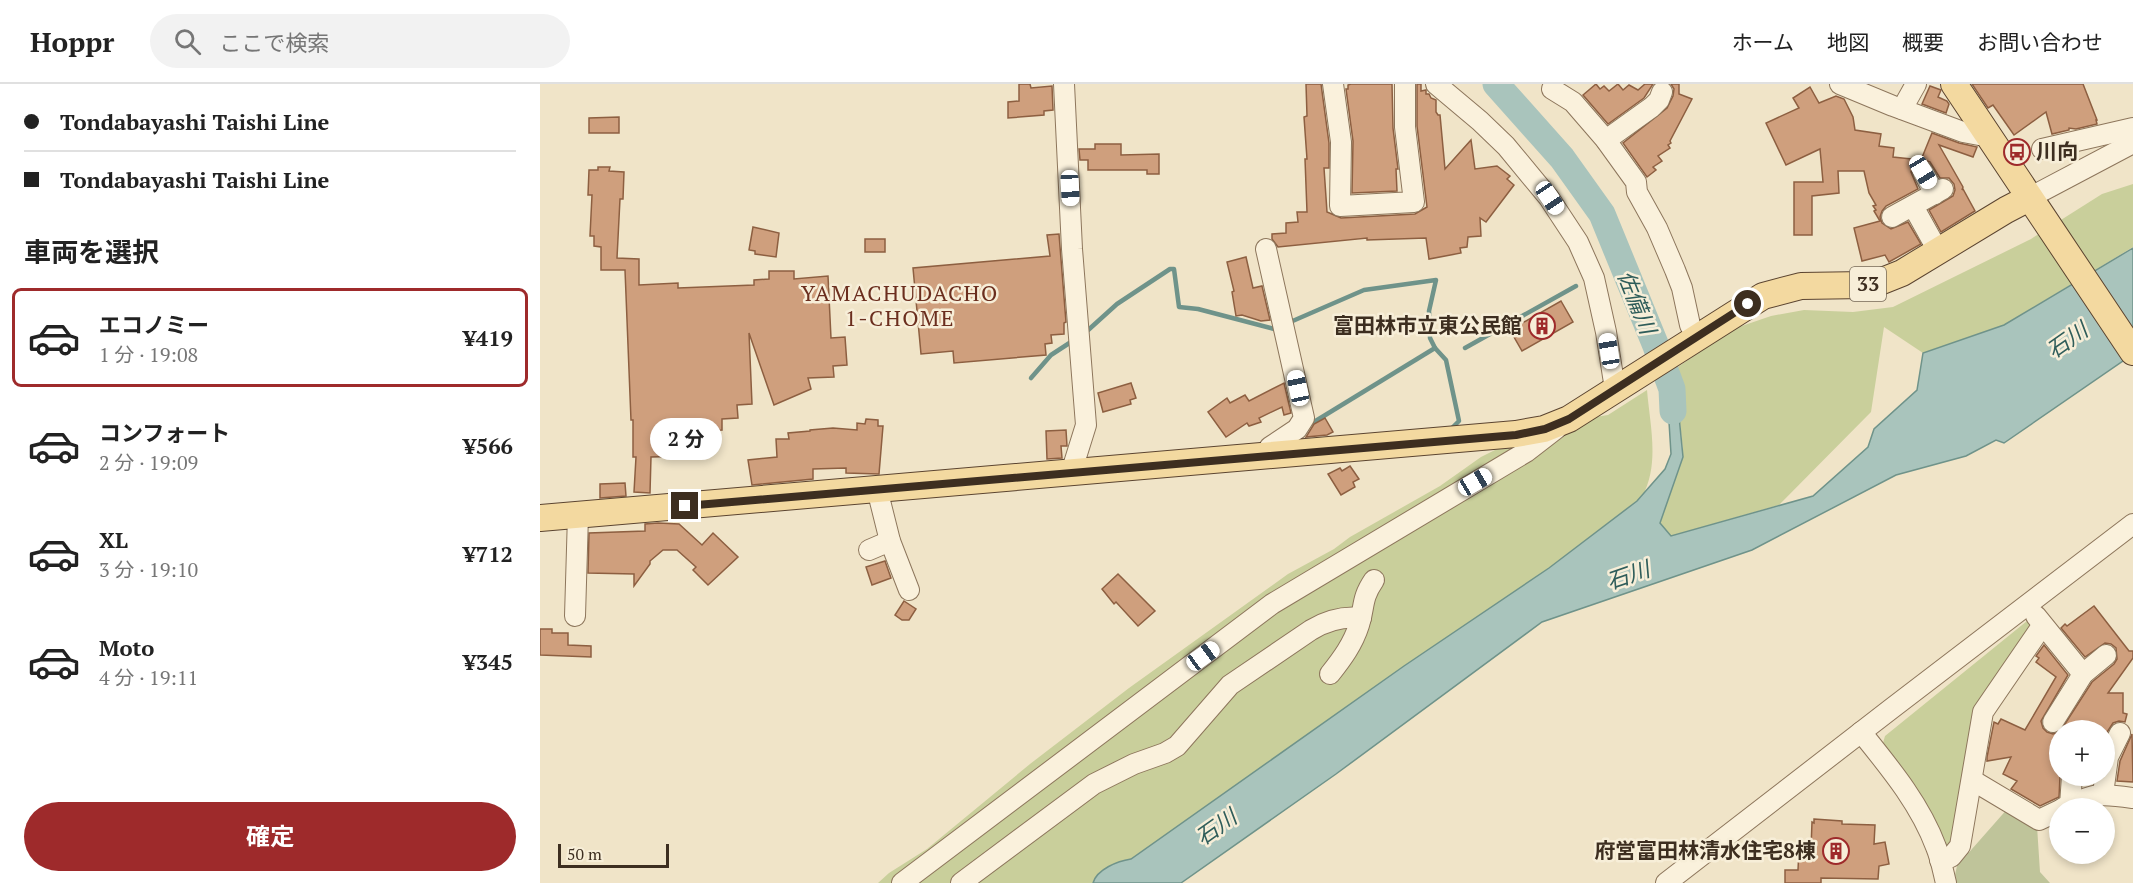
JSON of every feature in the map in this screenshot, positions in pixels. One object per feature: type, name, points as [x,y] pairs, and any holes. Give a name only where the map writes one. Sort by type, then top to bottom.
[{"type":"main road","points":[[1954,84],[2133,352]]},
{"type":"main road","name":"33","points":[[540,518],[1516,435],[1545,429],[1569,419],[1763,296],[1801,286],[1856,285],[1882,281],[1902,273],[2006,210],[2032,202]]},
{"type":"street","points":[[1064,84],[1077,319],[1086,425],[1071,473]]},
{"type":"street","points":[[1333,84],[1341,142],[1340,206],[1414,201],[1405,126],[1406,84]]},
{"type":"street","points":[[1437,84],[1480,121],[1513,154],[1550,198],[1578,242],[1594,278],[1617,388]]},
{"type":"street","points":[[1840,84],[1973,135],[1986,131]]},
{"type":"street","points":[[1902,109],[1916,84]]},
{"type":"street","points":[[1552,89],[1573,102],[1606,140],[1636,182],[1637,192],[1657,228],[1678,279],[1690,325],[1691,340]]},
{"type":"street","points":[[1606,140],[1654,115],[1662,92]]},
{"type":"street","points":[[2042,149],[2133,128]]},
{"type":"street","points":[[2032,202],[2133,143]]},
{"type":"street","points":[[1892,217],[1939,191],[1923,172]]},
{"type":"street","points":[[1913,206],[1938,251]]},
{"type":"street","points":[[1266,249],[1304,418],[1297,429],[1270,447],[1270,455]]},
{"type":"street","points":[[902,883],[1272,604],[1526,452],[1569,419]]},
{"type":"street","points":[[877,489],[890,541],[909,590]]},
{"type":"street","points":[[576,616],[578,515]]},
{"type":"street","points":[[1666,883],[2133,524]]},
{"type":"street","points":[[869,550],[890,541]]},
{"type":"street","points":[[1330,674],[1346,653],[1354,637],[1361,618],[1365,593],[1374,580]]},
{"type":"street","points":[[2027,604],[2083,674]]},
{"type":"street","points":[[961,883],[1094,784],[1177,746],[1230,685],[1311,630],[1323,623],[1351,617],[1361,618]]},
{"type":"street","points":[[1940,860],[1951,857],[1960,846],[1983,712],[2043,626]]},
{"type":"street","points":[[2054,720],[2083,674],[2106,655]]},
{"type":"street","points":[[1861,732],[1907,791],[1927,826],[1946,883]]},
{"type":"street","points":[[2103,794],[2108,757],[2120,733]]},
{"type":"street","points":[[1972,780],[2039,820],[2049,815]]},
{"type":"street","points":[[2086,798],[2103,794],[2133,798]]},
{"type":"green space","points":[[2133,184],[2133,247],[2004,325],[1923,353],[1884,327],[1871,412],[1779,505],[1671,536],[1660,523],[1683,450],[1676,386],[1669,373],[1733,329],[1771,316],[1804,310],[1853,312],[1893,307],[2031,239],[2102,194]]},
{"type":"green space","points":[[1647,390],[1652,458],[1648,484],[1642,497],[1549,568],[1404,666],[1131,859],[1103,870],[1093,883],[878,883],[889,873],[927,849],[1030,764],[1129,688],[1288,574],[1440,486],[1481,457],[1499,448],[1522,443],[1589,418],[1608,415]]},
{"type":"green space","points":[[2027,621],[2033,626],[1977,707],[1953,843],[1945,851],[1919,796],[1883,743],[1885,736]]},
{"type":"green space","points":[[2009,807],[2031,827],[2037,826],[2040,872],[2050,883],[1956,883],[1957,866]]},
{"type":"water","name":"石川","points":[[2133,248],[2133,354],[2004,443],[1996,440],[1966,456],[1896,475],[1752,550],[1542,622],[1336,774],[1181,883],[1093,883],[1103,870],[1131,859],[1404,666],[1549,568],[1637,501],[1665,469],[1671,454],[1667,390],[1663,377],[1669,373],[1676,386],[1683,457],[1660,523],[1671,536],[1813,496],[1868,447],[1874,429],[1917,390],[1923,353],[2004,325]]},
{"type":"building","points":[[1019,84],[1030,84],[1031,88],[1052,86],[1053,110],[1044,111],[1044,115],[1008,118],[1008,102],[1019,101]]},
{"type":"building","points":[[1306,84],[1321,84],[1329,143],[1329,168],[1324,168],[1327,212],[1341,218],[1415,214],[1427,207],[1417,126],[1417,84],[1421,84],[1421,91],[1426,90],[1426,94],[1436,100],[1436,112],[1440,115],[1445,169],[1471,140],[1475,169],[1497,166],[1510,176],[1507,179],[1514,185],[1486,222],[1480,218],[1481,236],[1468,237],[1467,247],[1460,248],[1461,253],[1429,259],[1426,238],[1367,240],[1367,238],[1278,247],[1272,239],[1272,234],[1286,233],[1286,223],[1298,222],[1297,212],[1307,212],[1304,117],[1307,116]]},
{"type":"building","points":[[1351,84],[1392,84],[1393,128],[1398,169],[1396,169],[1397,191],[1352,193],[1353,141],[1346,89]]},
{"type":"building","points":[[1596,84],[1600,89],[1604,86],[1609,91],[1618,84],[1623,90],[1629,85],[1638,90],[1645,84],[1653,84],[1644,98],[1608,124],[1583,95]]},
{"type":"building","points":[[1671,84],[1679,84],[1679,94],[1692,99],[1668,145],[1670,148],[1658,156],[1662,161],[1653,167],[1656,170],[1647,177],[1623,143],[1667,108],[1673,96],[1674,89]]},
{"type":"building","points":[[1972,84],[2083,84],[2097,124],[2076,129],[2069,128],[2069,130],[2052,134],[2046,112],[2014,135],[1993,105],[1988,108]]},
{"type":"building","points":[[1930,86],[1941,90],[1938,97],[1949,104],[1946,113],[1922,104]]},
{"type":"building","points":[[1810,87],[1819,103],[1836,96],[1844,99],[1853,117],[1855,130],[1881,134],[1879,146],[1894,148],[1893,157],[1921,160],[1932,133],[1977,147],[1973,157],[1939,145],[1975,211],[1941,232],[1929,210],[1953,196],[1954,184],[1949,178],[1940,178],[1930,162],[1918,161],[1911,172],[1918,189],[1886,206],[1880,217],[1882,223],[1891,229],[1908,222],[1921,244],[1889,262],[1885,255],[1862,261],[1854,228],[1880,221],[1874,211],[1876,210],[1873,206],[1876,205],[1869,193],[1864,171],[1838,171],[1839,193],[1812,196],[1812,235],[1794,235],[1794,182],[1823,182],[1820,149],[1786,165],[1766,123],[1799,108],[1793,98]]},
{"type":"building","points":[[619,117],[619,133],[589,133],[589,118]]},
{"type":"building","points":[[1095,144],[1121,144],[1121,155],[1159,154],[1159,174],[1147,174],[1147,170],[1088,170],[1088,160],[1080,160],[1079,149],[1095,149]]},
{"type":"building","points":[[598,167],[610,167],[609,171],[624,172],[617,258],[639,259],[639,285],[678,283],[678,288],[754,285],[754,280],[769,279],[769,271],[794,271],[794,279],[828,276],[831,338],[845,337],[847,365],[833,366],[834,377],[808,378],[811,389],[774,405],[749,333],[752,404],[737,405],[738,418],[722,419],[722,430],[685,432],[688,433],[688,456],[651,457],[650,493],[634,492],[636,457],[633,457],[625,270],[601,270],[601,247],[594,246],[594,236],[590,236],[592,195],[588,195],[589,170],[598,170]]},
{"type":"building","points":[[753,227],[779,233],[776,257],[755,254],[755,251],[749,250]]},
{"type":"building","points":[[1059,234],[1066,322],[1064,323],[1064,334],[1051,335],[1052,343],[1045,344],[1046,355],[954,363],[953,351],[921,354],[913,268],[1050,256],[1047,235]]},
{"type":"building","points":[[865,239],[885,239],[885,252],[865,252]]},
{"type":"building","points":[[1246,257],[1253,288],[1262,286],[1270,320],[1261,321],[1242,315],[1236,316],[1232,292],[1234,291],[1227,262]]},
{"type":"building","name":"富田林市立東公民館","points":[[1561,301],[1573,322],[1522,351],[1510,330]]},
{"type":"building","points":[[1131,383],[1136,398],[1130,400],[1131,404],[1103,412],[1098,393]]},
{"type":"building","points":[[1284,383],[1291,413],[1284,415],[1282,407],[1259,418],[1261,422],[1249,426],[1247,423],[1226,437],[1208,412],[1227,398],[1230,403],[1245,395],[1249,401]]},
{"type":"building","points":[[1325,418],[1333,432],[1327,435],[1306,437],[1314,424]]},
{"type":"building","points":[[866,419],[878,420],[878,426],[883,426],[879,474],[846,473],[846,468],[813,469],[813,479],[752,485],[748,460],[777,457],[776,439],[789,439],[788,433],[810,430],[833,428],[857,430],[857,423],[865,424]]},
{"type":"building","points":[[1066,430],[1067,446],[1061,446],[1062,458],[1047,459],[1046,431]]},
{"type":"building","points":[[1350,466],[1359,479],[1353,482],[1355,487],[1341,495],[1328,474],[1340,468],[1342,471]]},
{"type":"building","points":[[625,483],[626,496],[600,498],[600,484]]},
{"type":"building","points":[[645,524],[679,524],[702,545],[713,533],[738,557],[708,585],[693,570],[696,567],[677,550],[663,550],[650,561],[634,586],[634,574],[588,573],[589,533],[645,531]]},
{"type":"building","points":[[885,561],[891,578],[872,585],[866,567]]},
{"type":"building","points":[[1118,574],[1155,611],[1138,626],[1116,602],[1114,604],[1102,589]]},
{"type":"building","points":[[904,601],[916,609],[909,620],[902,620],[895,615]]},
{"type":"building","points":[[2094,606],[2129,651],[2133,651],[2133,658],[2108,693],[2123,693],[2123,713],[2127,714],[2125,722],[2067,720],[2092,682],[2117,659],[2116,648],[2105,643],[2085,657],[2061,628],[2065,624],[2067,626]]},
{"type":"building","points":[[540,629],[552,629],[552,633],[568,633],[568,645],[591,646],[591,657],[540,655]]},
{"type":"building","points":[[2044,645],[2068,675],[2041,721],[2043,728],[2049,733],[2049,786],[2060,786],[2059,797],[2049,798],[2049,802],[2040,806],[2011,789],[2017,781],[2003,774],[2011,757],[1987,761],[1994,722],[1998,724],[2001,719],[2025,730],[2056,677],[2036,662],[2039,658],[2036,656]]},
{"type":"building","points":[[2132,734],[2133,782],[2117,781],[2120,761]]},
{"type":"building","points":[[1814,819],[1842,821],[1842,824],[1875,825],[1874,844],[1885,842],[1889,864],[1879,866],[1878,879],[1821,878],[1821,883],[1785,883],[1785,870],[1798,870],[1799,849],[1811,849]]},
{"type":"waterway","name":"佐備川","points":[[1496,84],[1562,158],[1602,214],[1672,389],[1673,411]]},
{"type":"waterway","points":[[1086,332],[1117,304],[1170,269],[1174,269],[1179,307],[1198,309],[1278,330]]},
{"type":"waterway","points":[[1288,323],[1364,290],[1436,280],[1429,311],[1430,338],[1435,348],[1446,360],[1459,421],[1450,430]]},
{"type":"waterway","points":[[1465,348],[1576,286]]},
{"type":"waterway","points":[[1031,378],[1051,355],[1074,340]]},
{"type":"waterway","points":[[1309,425],[1435,348]]},
{"type":"place","name":"川向","points":[[2017,152]]},
{"type":"place","name":"富田林市立東公民館","points":[[1542,326]]},
{"type":"place","name":"府営富田林清水住宅8棟","points":[[1836,851]]},
{"type":"district","name":"YAMACHUDACHO 1-CHOME","points":[[900,306]]},
{"type":"route","points":[[685,506],[1516,435],[1545,429],[1569,419],[1748,304]]}]
